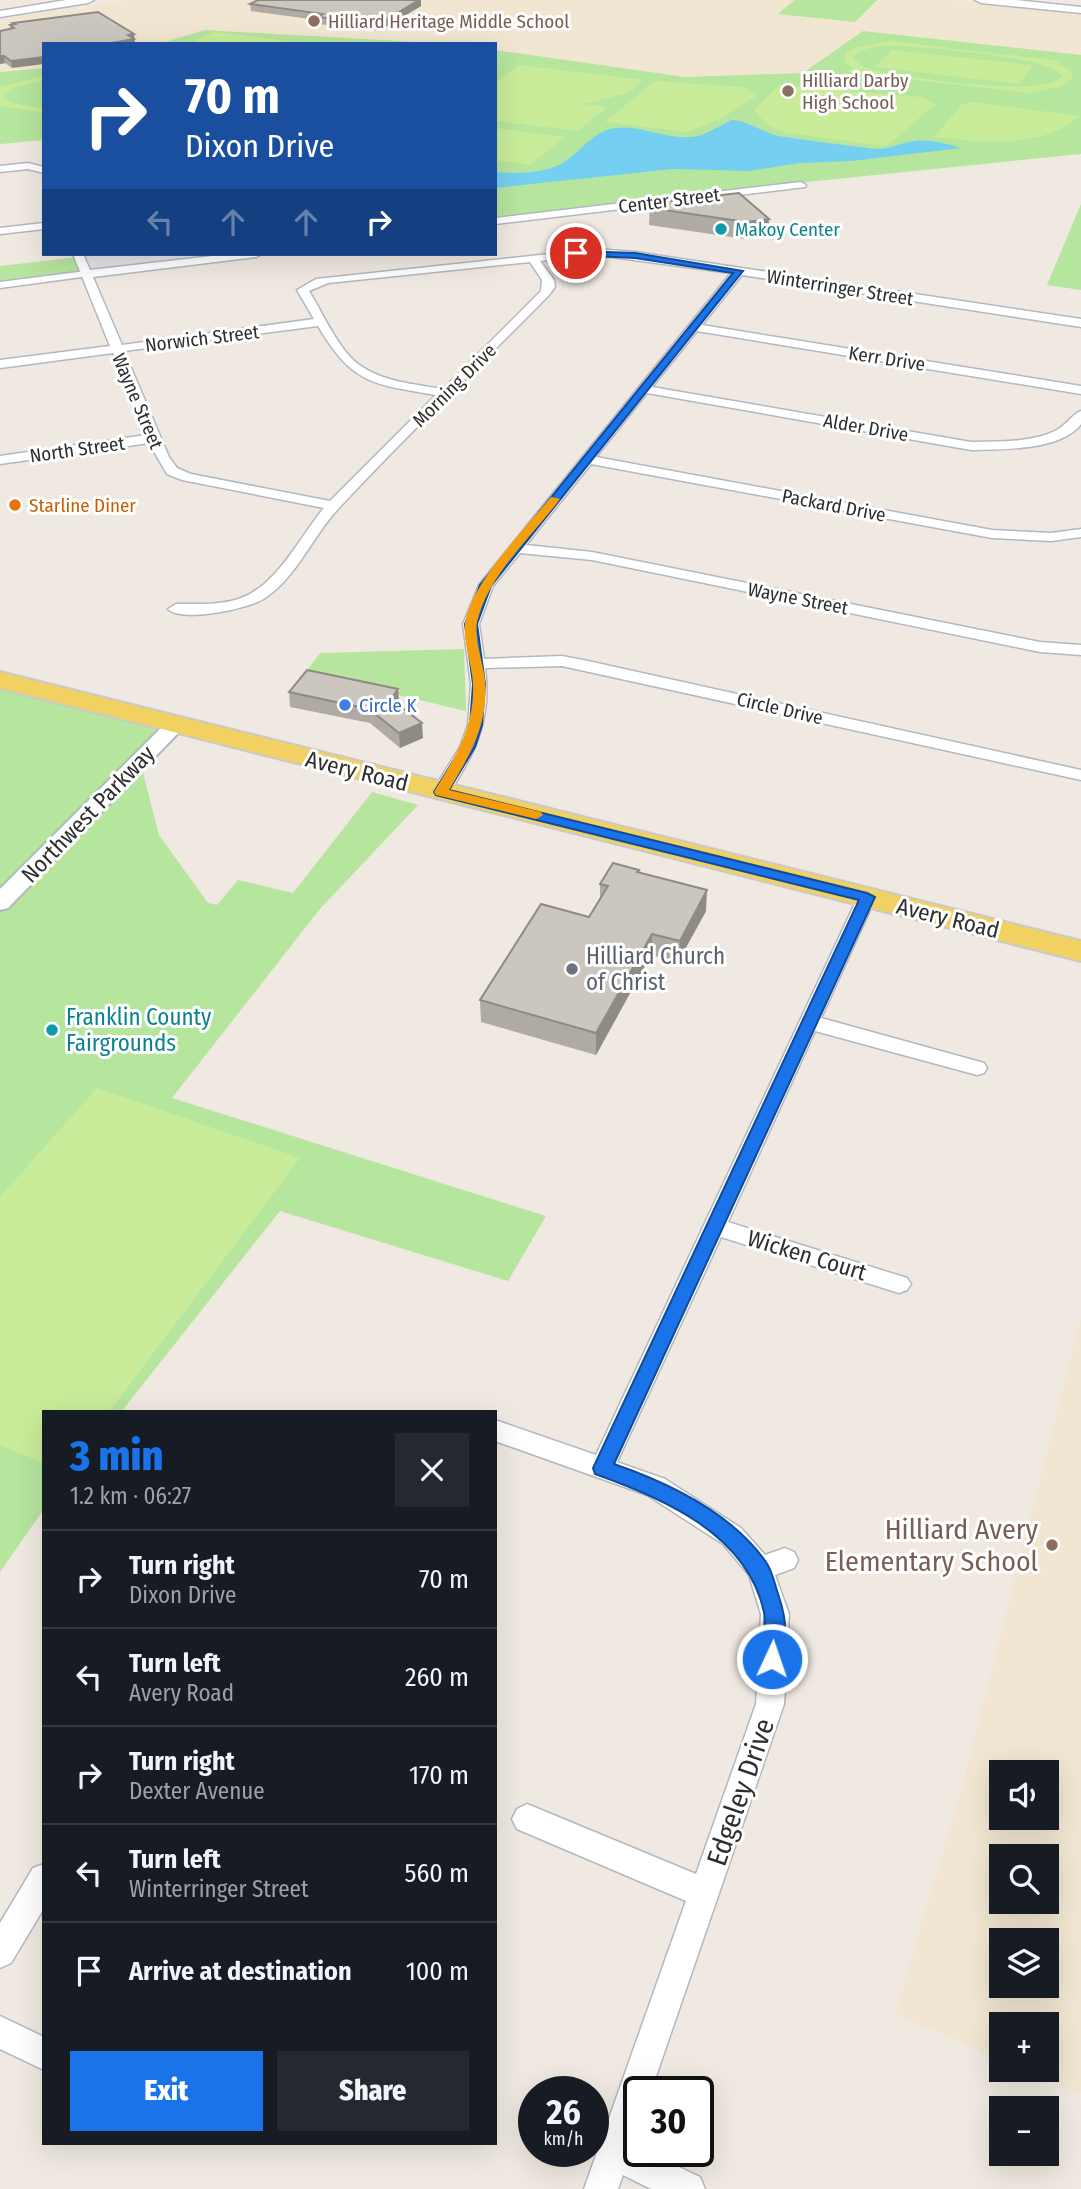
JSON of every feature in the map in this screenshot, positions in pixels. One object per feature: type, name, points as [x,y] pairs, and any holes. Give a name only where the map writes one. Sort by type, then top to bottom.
[{"type":"main road","points":[[981,0],[1081,10]]},
{"type":"main road","points":[[0,14],[93,1]]},
{"type":"main road","name":"Avery Road","points":[[0,680],[1081,951]]},
{"type":"street","points":[[0,169],[42,169]]},
{"type":"street","name":"Center Street","points":[[497,221],[801,185]]},
{"type":"street","points":[[0,231],[42,226]]},
{"type":"street","name":"Winterringer Street","points":[[321,322],[303,294],[307,286],[339,279],[596,252],[1081,323]]},
{"type":"street","name":"Wayne Street","points":[[79,256],[154,438],[165,463],[172,471],[187,477],[333,506]]},
{"type":"street","points":[[0,285],[239,256]]},
{"type":"street","name":"Morning Drive","points":[[176,609],[226,608],[254,600],[268,592],[278,582],[311,530],[333,506],[550,287],[532,257]]},
{"type":"street","points":[[441,792],[468,747],[476,725],[479,684],[471,624],[485,585],[739,271]]},
{"type":"street","points":[[321,322],[352,366],[384,381],[446,393]]},
{"type":"street","name":"Norwich Street","points":[[0,364],[321,322]]},
{"type":"street","name":"Kerr Drive","points":[[694,327],[1081,390]]},
{"type":"street","name":"Alder Drive","points":[[643,389],[971,446],[1014,445],[1054,437],[1078,422],[1081,415]]},
{"type":"street","name":"North Street","points":[[0,460],[154,438]]},
{"type":"street","name":"Packard Drive","points":[[587,459],[992,534],[1051,537],[1081,533]]},
{"type":"street","name":"Wayne Street","points":[[515,548],[592,556],[1040,647],[1081,650]]},
{"type":"street","name":"Circle Drive","points":[[476,664],[534,661],[575,664],[1081,775]]},
{"type":"street","name":"Northwest Parkway","points":[[0,904],[175,725]]},
{"type":"street","points":[[602,1468],[867,897]]},
{"type":"street","points":[[810,1022],[977,1068]]},
{"type":"street","name":"Wicken Court","points":[[714,1226],[899,1284]]},
{"type":"street","name":"Edgeley Drive","points":[[497,1431],[656,1487],[772,1564],[775,1614],[770,1704],[601,2189]]},
{"type":"street","points":[[527,1819],[704,1893]]},
{"type":"street","points":[[0,1952],[42,1882]]},
{"type":"street","points":[[0,2032],[42,2053]]},
{"type":"street","points":[[613,2153],[688,2189]]},
{"type":"shaded area","name":"Hilliard Darby High School","points":[[131,0],[952,0],[1081,13],[1081,138],[497,205],[497,42],[42,42],[42,140],[0,144],[0,19]]},
{"type":"shaded area","points":[[79,256],[239,256],[86,274]]},
{"type":"shaded area","name":"Hilliard Avery Elementary School","points":[[1081,1317],[1081,2095],[1052,2082],[1059,2082],[1059,2012],[989,2012],[989,2055],[895,2014],[960,1794]]},
{"type":"green space","points":[[795,0],[877,0],[855,22],[778,14]]},
{"type":"green space","points":[[205,30],[418,42],[166,42]]},
{"type":"green space","name":"Hilliard Darby High School","points":[[863,31],[1081,55],[1081,154],[497,218],[497,50],[685,77],[803,73]]},
{"type":"green space","points":[[213,32],[292,42],[193,42]]},
{"type":"green space","points":[[889,41],[1061,61],[1059,64],[1071,71],[1073,77],[1060,87],[1027,93],[848,72],[853,68],[844,61],[845,53],[858,47]],"holes":[[[873,47],[912,47],[1013,58],[1053,69],[1062,76],[1051,83],[1031,86],[977,85],[882,72],[864,67],[853,59],[861,51]]]},
{"type":"green space","points":[[892,50],[1033,65],[1019,84],[875,67]]},
{"type":"green space","points":[[519,65],[643,80],[628,93],[583,104],[607,107],[578,131],[497,121],[497,81]]},
{"type":"green space","points":[[42,68],[42,140],[0,144],[0,72]]},
{"type":"green space","points":[[42,76],[42,81],[15,87],[3,96],[12,103],[42,109],[42,113],[0,106],[0,87]]},
{"type":"green space","points":[[655,81],[744,87],[756,96],[724,117],[688,132],[605,122]]},
{"type":"green space","points":[[780,85],[921,97],[936,104],[886,146],[788,133],[767,125],[754,110]]},
{"type":"green space","points":[[972,102],[1079,116],[1064,127],[1030,139],[991,142],[934,137],[962,104]]},
{"type":"green space","points":[[497,128],[564,137],[530,165],[497,160]]},
{"type":"green space","points":[[1081,204],[1081,290],[1047,285]]},
{"type":"green space","points":[[79,257],[84,272],[0,285],[0,266]]},
{"type":"green space","points":[[464,649],[466,711],[305,673],[320,653]]},
{"type":"green space","points":[[0,680],[175,725],[140,761],[159,835],[208,903],[217,905],[238,880],[293,893],[372,792],[418,805],[319,910],[172,1098],[546,1216],[508,1281],[280,1211],[123,1410],[42,1410],[42,1512],[0,1572]]},
{"type":"green space","points":[[97,1088],[300,1158],[111,1410],[42,1410],[42,1462],[0,1445],[0,1197]]},
{"type":"water","points":[[732,120],[778,136],[876,149],[921,141],[961,148],[852,161],[800,163],[749,171],[673,169],[497,188],[497,172],[528,172],[552,168],[607,130],[641,129],[675,137],[702,135]]},
{"type":"building","name":"Hilliard Heritage Middle School","points":[[258,0],[419,0],[379,24],[318,17],[323,14],[250,4]]},
{"type":"building","points":[[98,12],[134,34],[128,35],[134,39],[117,42],[42,42],[42,57],[11,61],[0,56],[0,31],[14,28],[10,25],[15,24],[13,23]]},
{"type":"building","points":[[739,193],[769,219],[746,222],[650,208],[650,203]]},
{"type":"building","points":[[307,670],[398,689],[391,699],[422,723],[399,733],[369,709],[289,692]]},
{"type":"building","name":"Hilliard Church of Christ","points":[[613,863],[707,890],[680,941],[652,934],[596,1033],[480,1000],[541,904],[589,917],[608,886],[600,884]]},
{"type":"slow traffic","points":[[536,815],[441,792],[468,747],[476,725],[479,684],[471,624],[485,585],[555,499]]},
{"type":"place","name":"Hilliard Heritage Middle School","points":[[314,21]]},
{"type":"place","name":"Hilliard Darby High School","points":[[788,91]]},
{"type":"place","name":"Makoy Center","points":[[721,229]]},
{"type":"place","name":"Starline Diner","points":[[15,505]]},
{"type":"place","name":"Circle K","points":[[345,705]]},
{"type":"place","name":"Hilliard Church of Christ","points":[[572,969]]},
{"type":"place","name":"Franklin County Fairgrounds","points":[[52,1030]]},
{"type":"place","name":"Hilliard Avery Elementary School","points":[[1052,1545]]},
{"type":"route","points":[[576,253],[635,255],[739,271],[485,585],[471,624],[479,684],[476,725],[468,747],[441,792],[867,897],[602,1468],[656,1487],[732,1536],[760,1569],[775,1614],[772,1659]]}]
